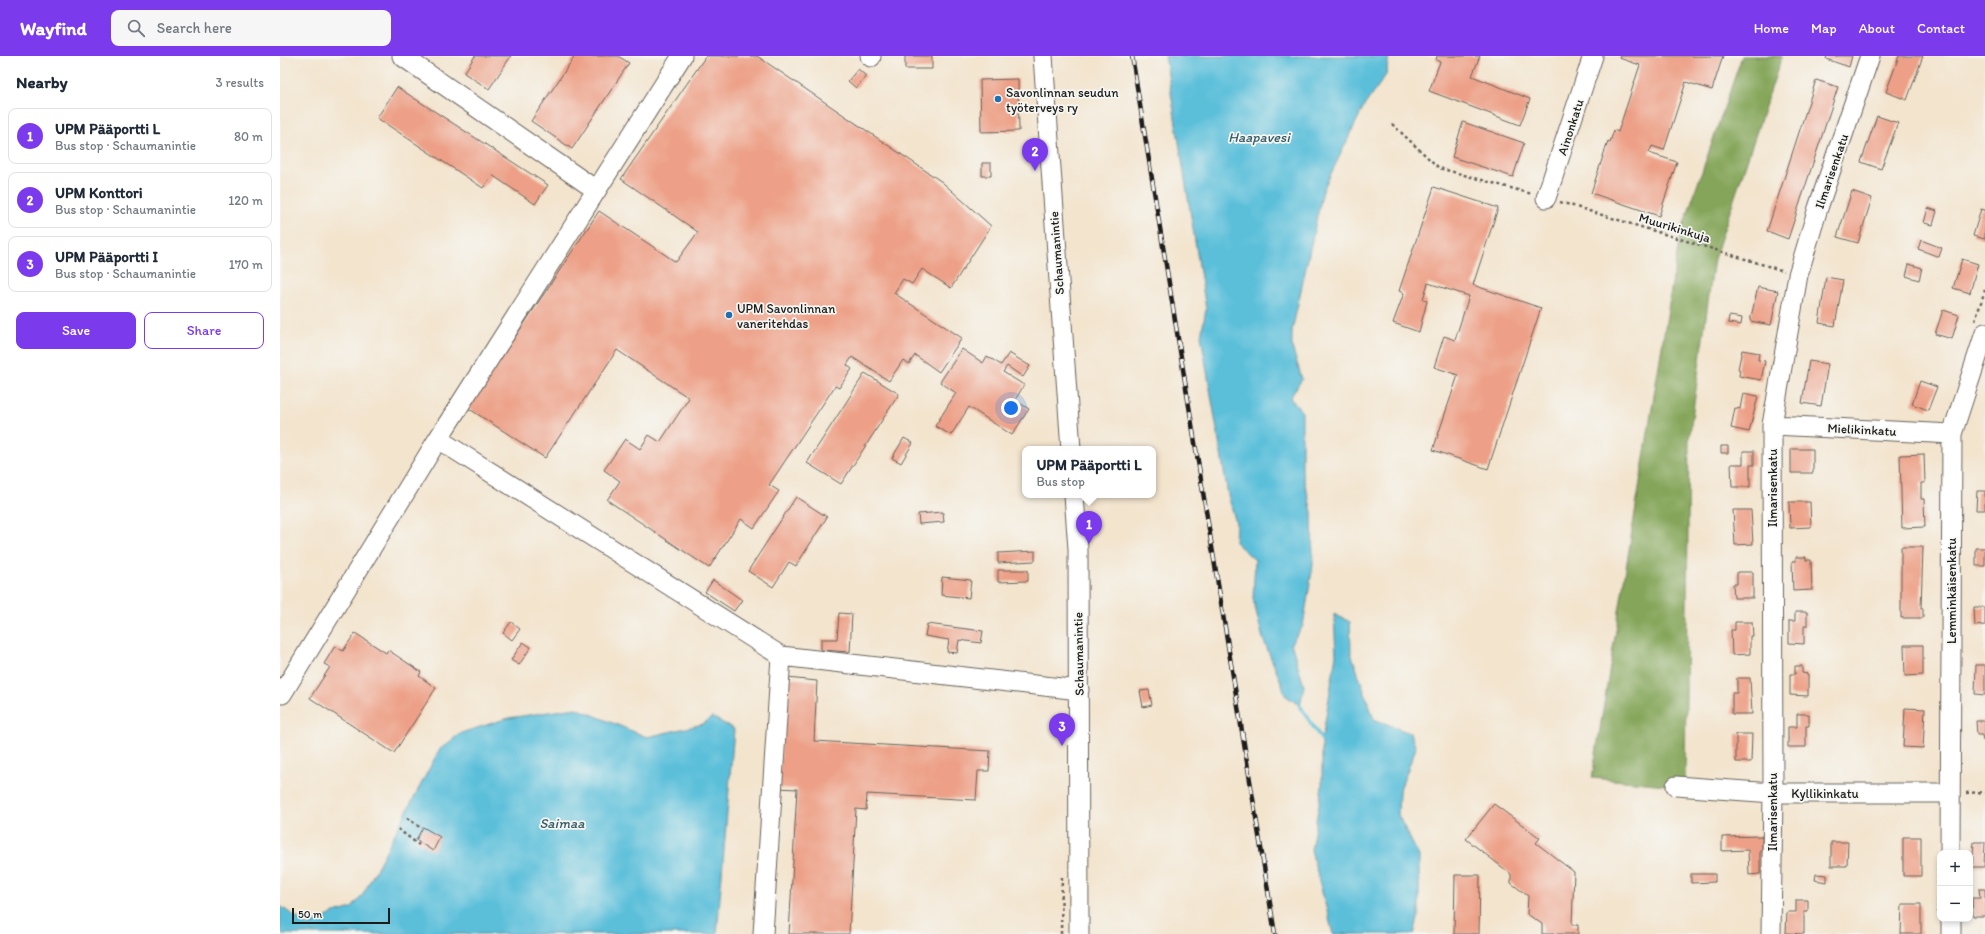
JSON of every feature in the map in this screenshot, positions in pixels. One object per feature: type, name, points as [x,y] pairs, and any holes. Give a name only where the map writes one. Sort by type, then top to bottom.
[{"type":"street","points":[[402,56],[596,190]]},
{"type":"street","points":[[282,694],[438,439],[682,56]]},
{"type":"street","name":"Schaumanintie","points":[[1043,56],[1071,446]]},
{"type":"street","name":"Ainonkatu","points":[[1546,198],[1593,56]]},
{"type":"street","name":"Ilmarisenkatu","points":[[1771,934],[1773,793],[1772,425],[1798,275],[1818,208],[1870,56]]},
{"type":"street","name":"Lemminkäisenkatu","points":[[1950,850],[1952,434],[1985,334]]},
{"type":"street","name":"Mielikinkatu","points":[[1772,425],[1952,434]]},
{"type":"street","points":[[438,439],[781,656],[1079,690]]},
{"type":"street","name":"Schaumanintie","points":[[1074,498],[1078,549],[1079,934]]},
{"type":"street","points":[[763,934],[781,656]]},
{"type":"street","name":"Kyllikinkatu","points":[[1676,786],[1773,793],[1950,793]]},
{"type":"street","points":[[1951,922],[1951,934]]},
{"type":"path","name":"Muurikinkuja","points":[[1392,124],[1439,168],[1546,198],[1798,275]]},
{"type":"path","points":[[407,818],[421,828]]},
{"type":"path","points":[[398,829],[419,845]]},
{"type":"green space","points":[[1742,56],[1782,56],[1714,259],[1689,440],[1685,781],[1676,786],[1592,778],[1680,235]]},
{"type":"water","name":"Haapavesi","points":[[1165,56],[1389,56],[1386,75],[1364,106],[1323,190],[1292,331],[1292,347],[1302,379],[1290,398],[1302,412],[1302,472],[1312,512],[1313,565],[1303,626],[1291,643],[1304,686],[1300,706],[1285,695],[1263,639],[1253,599],[1255,560],[1235,542],[1236,523],[1228,495],[1201,336],[1206,309]]},
{"type":"water","points":[[1334,614],[1350,622],[1351,653],[1374,719],[1410,733],[1416,748],[1399,792],[1398,815],[1419,856],[1419,915],[1414,934],[1333,934],[1311,850],[1322,786],[1322,740],[1336,655]]},
{"type":"water","name":"Saimaa","points":[[576,708],[647,737],[703,724],[712,717],[734,729],[717,934],[280,934],[280,906],[309,926],[334,913],[352,908],[362,896],[439,750],[461,733],[508,718]]},
{"type":"building","points":[[475,56],[511,56],[489,89],[464,73]]},
{"type":"building","points":[[575,56],[618,56],[629,63],[572,149],[531,121]]},
{"type":"building","name":"UPM Savonlinnan vaneritehdas","points":[[706,56],[757,56],[942,182],[991,226],[951,288],[922,269],[912,284],[903,279],[894,293],[962,338],[939,372],[915,355],[909,364],[903,360],[889,381],[852,357],[847,365],[852,369],[839,388],[835,386],[769,485],[779,491],[754,528],[741,519],[709,568],[607,500],[620,481],[604,470],[625,439],[640,449],[649,435],[660,442],[689,398],[617,350],[545,458],[468,408],[599,211],[676,262],[698,232],[621,179]]},
{"type":"building","points":[[905,56],[932,56],[932,69],[905,69]]},
{"type":"building","points":[[1437,56],[1480,56],[1472,76],[1530,99],[1520,125],[1429,91],[1440,62],[1436,60]]},
{"type":"building","points":[[1620,56],[1723,56],[1712,90],[1686,82],[1664,150],[1652,146],[1649,153],[1677,162],[1659,216],[1591,193],[1608,141],[1610,142],[1614,130],[1618,132],[1640,65],[1619,58]]},
{"type":"building","points":[[1827,56],[1852,56],[1849,67],[1826,59]]},
{"type":"building","points":[[1899,56],[1923,56],[1907,100],[1886,92]]},
{"type":"building","points":[[858,69],[866,76],[856,88],[848,81]]},
{"type":"building","points":[[1018,79],[1019,131],[981,132],[980,80]]},
{"type":"building","points":[[1816,80],[1838,87],[1788,239],[1767,231]]},
{"type":"building","points":[[397,87],[548,185],[535,204],[492,175],[483,188],[377,118]]},
{"type":"building","points":[[1877,116],[1898,123],[1881,169],[1861,162]]},
{"type":"building","points":[[1463,122],[1524,143],[1513,177],[1452,157]]},
{"type":"building","points":[[982,163],[991,163],[991,176],[982,176]]},
{"type":"building","points":[[1434,187],[1498,208],[1473,285],[1541,308],[1488,469],[1433,450],[1458,375],[1434,367],[1444,336],[1455,340],[1469,296],[1428,283],[1423,299],[1427,301],[1419,332],[1393,323],[1404,293],[1399,291]]},
{"type":"building","points":[[1852,191],[1872,198],[1858,243],[1837,237]]},
{"type":"building","points":[[1928,208],[1937,211],[1933,225],[1924,223]]},
{"type":"building","points":[[1981,209],[1985,210],[1985,239],[1973,236]]},
{"type":"building","points":[[1921,240],[1942,248],[1939,257],[1918,249]]},
{"type":"building","points":[[1962,259],[1978,264],[1970,293],[1953,288]]},
{"type":"building","points":[[1909,264],[1922,268],[1919,280],[1906,276]]},
{"type":"building","points":[[1826,277],[1843,280],[1835,326],[1819,323]]},
{"type":"building","points":[[1758,287],[1778,291],[1771,325],[1750,321]]},
{"type":"building","points":[[1943,310],[1959,315],[1952,339],[1935,334]]},
{"type":"building","points":[[1729,316],[1742,318],[1741,325],[1728,323]]},
{"type":"building","points":[[962,349],[983,363],[987,356],[1001,365],[1009,353],[1030,366],[1023,377],[1007,366],[1003,372],[1024,385],[1015,400],[1029,409],[1012,435],[969,407],[951,435],[935,426],[956,393],[940,382]]},
{"type":"building","points":[[1742,350],[1759,353],[1758,360],[1765,361],[1761,380],[1739,376],[1740,370],[1738,369]]},
{"type":"building","points":[[1809,361],[1828,364],[1821,406],[1802,403]]},
{"type":"building","points":[[865,373],[899,394],[841,484],[807,463]]},
{"type":"building","points":[[1920,381],[1937,387],[1928,410],[1912,404]]},
{"type":"building","points":[[1743,393],[1758,396],[1749,432],[1731,428],[1735,408],[1740,409]]},
{"type":"building","points":[[904,438],[913,443],[901,463],[892,458]]},
{"type":"building","points":[[1721,446],[1728,446],[1728,453],[1721,453]]},
{"type":"building","points":[[1791,449],[1813,449],[1813,473],[1791,473]]},
{"type":"building","points":[[1743,451],[1754,451],[1754,465],[1750,465],[1750,487],[1732,487],[1731,464],[1743,464]]},
{"type":"building","points":[[1924,454],[1925,483],[1921,483],[1921,499],[1924,499],[1925,527],[1902,528],[1900,455]]},
{"type":"building","points":[[1977,491],[1985,491],[1985,510],[1976,510]]},
{"type":"building","points":[[796,497],[827,517],[796,566],[789,562],[773,587],[748,571]]},
{"type":"building","points":[[1789,502],[1810,502],[1811,527],[1790,528]]},
{"type":"building","points":[[1733,510],[1751,510],[1753,544],[1735,545]]},
{"type":"building","points":[[943,512],[944,522],[919,524],[918,514]]},
{"type":"building","points":[[1901,547],[1923,547],[1921,608],[1923,608],[1923,618],[1901,618]]},
{"type":"building","points":[[1976,548],[1985,548],[1985,566],[1976,566]]},
{"type":"building","points":[[1035,551],[1035,561],[998,563],[998,553]]},
{"type":"building","points":[[1796,557],[1806,557],[1806,560],[1811,560],[1812,590],[1793,591],[1792,561],[1796,561]]},
{"type":"building","points":[[998,570],[1028,570],[1028,581],[998,582]]},
{"type":"building","points":[[1737,572],[1753,572],[1753,598],[1734,598],[1733,584],[1737,584]]},
{"type":"building","points":[[942,577],[971,580],[969,598],[941,595]]},
{"type":"building","points":[[713,580],[742,600],[734,611],[705,592]]},
{"type":"building","points":[[1974,607],[1985,607],[1985,625],[1975,626]]},
{"type":"building","points":[[1795,612],[1807,612],[1807,626],[1804,626],[1804,644],[1789,643],[1789,621],[1795,621]]},
{"type":"building","points":[[839,613],[852,614],[850,652],[821,650],[821,639],[837,639]]},
{"type":"building","points":[[511,622],[520,629],[512,640],[503,633]]},
{"type":"building","points":[[1735,622],[1752,622],[1753,636],[1750,636],[1750,654],[1732,655],[1731,630],[1735,630]]},
{"type":"building","points":[[927,624],[983,631],[981,643],[959,640],[957,653],[947,652],[949,640],[925,636]]},
{"type":"building","points":[[355,633],[386,653],[388,650],[421,672],[419,676],[436,688],[394,753],[310,698],[330,667],[324,664],[335,646],[343,651]]},
{"type":"building","points":[[523,642],[531,647],[519,665],[511,660]]},
{"type":"building","points":[[1904,645],[1923,645],[1923,675],[1905,676]]},
{"type":"building","points":[[1976,665],[1985,665],[1985,695],[1975,694]]},
{"type":"building","points":[[1795,666],[1802,666],[1802,673],[1808,674],[1808,696],[1790,695],[1790,674],[1795,674]]},
{"type":"building","points":[[787,678],[817,681],[814,741],[990,751],[989,771],[978,771],[976,800],[867,794],[866,810],[856,809],[849,934],[789,934],[797,789],[778,788]]},
{"type":"building","points":[[1737,678],[1750,678],[1752,714],[1732,714],[1732,693],[1737,693]]},
{"type":"building","points":[[1149,690],[1152,705],[1143,707],[1140,691]]},
{"type":"building","points":[[1905,708],[1925,709],[1923,748],[1903,747]]},
{"type":"building","points":[[1797,714],[1809,714],[1809,726],[1806,726],[1806,747],[1788,747],[1788,727],[1797,727]]},
{"type":"building","points":[[1976,721],[1985,721],[1985,740],[1983,740],[1982,735],[1977,735]]},
{"type":"building","points":[[1736,734],[1752,734],[1751,762],[1736,762]]},
{"type":"building","points":[[1494,804],[1540,838],[1536,843],[1574,872],[1572,925],[1578,925],[1578,934],[1542,934],[1542,924],[1527,914],[1528,896],[1511,883],[1511,874],[1466,839]]},
{"type":"building","points":[[423,827],[440,837],[433,851],[416,840]]},
{"type":"building","points":[[1762,836],[1762,851],[1760,851],[1760,874],[1749,875],[1748,850],[1722,851],[1722,837]]},
{"type":"building","points":[[1903,837],[1921,837],[1921,876],[1903,876]]},
{"type":"building","points":[[1831,842],[1848,842],[1847,866],[1831,866]]},
{"type":"building","points":[[1974,842],[1985,842],[1984,867],[1973,867]]},
{"type":"building","points":[[1691,874],[1715,874],[1715,882],[1691,883]]},
{"type":"building","points":[[1816,874],[1827,875],[1827,882],[1815,880]]},
{"type":"building","points":[[1455,875],[1480,875],[1479,934],[1454,934]]},
{"type":"building","points":[[1979,889],[1985,889],[1985,916],[1973,916],[1973,898],[1980,898]]},
{"type":"building","points":[[1796,900],[1808,900],[1808,912],[1804,912],[1804,934],[1786,933],[1787,912],[1796,912]]},
{"type":"building","points":[[1902,904],[1921,904],[1921,934],[1901,934]]},
{"type":"waterway","points":[[1300,706],[1322,740]]},
{"type":"railway","points":[[1132,56],[1275,934]]},
{"type":"place","name":"Savonlinnan seudun työterveys ry","points":[[998,99]]},
{"type":"place","name":"UPM Konttori","points":[[1035,171]]},
{"type":"place","name":"UPM Savonlinnan vaneritehdas","points":[[729,315]]},
{"type":"place","name":"UPM Pääportti L","points":[[1089,544]]},
{"type":"place","name":"UPM Pääportti I","points":[[1062,746]]}]
